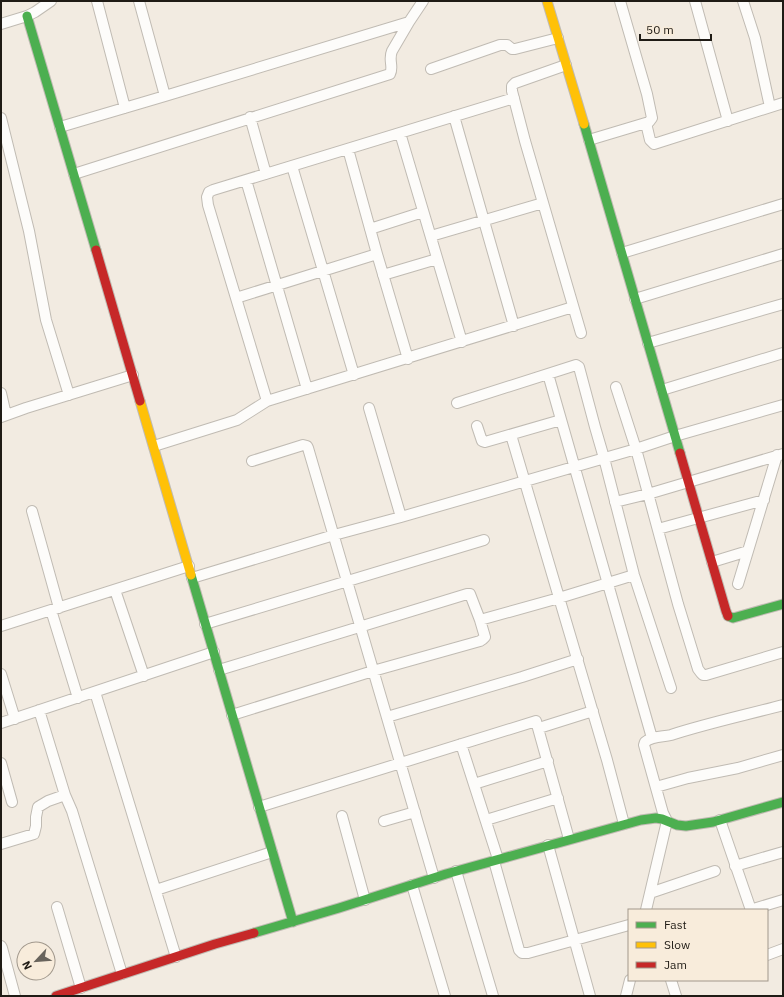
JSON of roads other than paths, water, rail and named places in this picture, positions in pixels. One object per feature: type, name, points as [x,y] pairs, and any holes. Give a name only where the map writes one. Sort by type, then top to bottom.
[{"type":"street","points":[[1,22],[27,16],[50,1]]},
{"type":"street","points":[[97,1],[125,108]]},
{"type":"street","points":[[139,1],[165,96]]},
{"type":"street","points":[[547,1],[726,611],[730,618],[735,618],[783,604]]},
{"type":"street","points":[[589,140],[646,123],[651,121],[652,118],[620,1]]},
{"type":"street","points":[[695,1],[728,120]]},
{"type":"street","points":[[743,1],[755,38],[770,107]]},
{"type":"street","points":[[74,174],[250,117],[390,74],[392,71],[390,56],[421,2]]},
{"type":"street","points":[[27,16],[293,922]]},
{"type":"street","points":[[60,127],[409,22]]},
{"type":"street","points":[[431,69],[500,45],[507,45],[512,49],[515,49],[558,38]]},
{"type":"street","points":[[566,65],[515,83],[512,86],[525,141],[581,333]]},
{"type":"street","points":[[266,402],[208,205],[207,197],[209,192],[514,98]]},
{"type":"street","points":[[646,123],[650,140],[654,144],[783,102]]},
{"type":"street","points":[[454,116],[514,326]]},
{"type":"street","points":[[250,117],[266,174]]},
{"type":"street","points":[[1,118],[29,231],[46,320],[69,395]]},
{"type":"street","points":[[400,133],[462,342]]},
{"type":"street","points":[[348,149],[408,359]]},
{"type":"street","points":[[292,166],[354,375]]},
{"type":"street","points":[[246,180],[307,389]]},
{"type":"street","points":[[430,236],[543,203]]},
{"type":"street","points":[[622,253],[783,204]]},
{"type":"street","points":[[370,229],[423,212]]},
{"type":"street","points":[[236,298],[377,254]]},
{"type":"street","points":[[635,299],[783,254]]},
{"type":"street","points":[[383,275],[437,259]]},
{"type":"street","points":[[648,343],[783,304]]},
{"type":"street","points":[[154,446],[237,420],[266,402],[573,308]]},
{"type":"street","points":[[662,390],[783,353]]},
{"type":"street","points":[[457,403],[576,365],[579,367],[616,502],[634,575],[671,688]]},
{"type":"street","points":[[548,374],[652,738]]},
{"type":"street","points":[[1,393],[4,416],[133,375]]},
{"type":"street","points":[[616,387],[636,449],[678,604],[698,669],[702,675],[706,675],[783,652]]},
{"type":"street","points":[[192,578],[334,535],[636,449],[675,436],[783,405]]},
{"type":"street","points":[[368,408],[401,517]]},
{"type":"street","points":[[477,426],[481,439],[484,442],[561,420]]},
{"type":"street","points":[[511,435],[608,760],[624,824]]},
{"type":"street","points":[[252,461],[303,445],[307,446],[434,878]]},
{"type":"street","points":[[616,502],[648,494],[780,454]]},
{"type":"street","points":[[738,584],[780,454]]},
{"type":"street","points":[[658,529],[764,500]]},
{"type":"street","points":[[32,512],[78,698]]},
{"type":"street","points":[[206,624],[484,540]]},
{"type":"street","points":[[712,562],[748,551]]},
{"type":"street","points":[[1,626],[189,566]]},
{"type":"street","points":[[480,620],[560,598],[634,575]]},
{"type":"street","points":[[115,590],[144,676]]},
{"type":"street","points":[[219,670],[467,594],[470,594],[480,620],[485,637],[480,641],[232,714]]},
{"type":"street","points":[[1,723],[214,652]]},
{"type":"street","points":[[387,717],[507,682],[578,659]]},
{"type":"street","points":[[1,674],[14,719]]},
{"type":"street","points":[[95,692],[176,957]]},
{"type":"street","points":[[646,909],[667,821],[663,813],[644,745],[645,742],[652,738],[669,735],[783,705]]},
{"type":"street","points":[[40,710],[65,795],[72,811],[122,974]]},
{"type":"street","points":[[539,728],[593,711]]},
{"type":"street","points":[[259,807],[536,720],[569,839]]},
{"type":"street","points":[[461,744],[486,820],[520,952],[528,953],[628,925]]},
{"type":"street","points":[[656,787],[688,778],[738,768],[783,755]]},
{"type":"street","points":[[474,784],[548,761]]},
{"type":"street","points":[[1,763],[12,802]]},
{"type":"street","points":[[1,844],[34,834],[38,807],[48,801],[65,795]]},
{"type":"street","points":[[486,820],[558,798]]},
{"type":"street","points":[[56,996],[215,944],[293,922],[456,871],[624,824],[650,818],[662,819],[677,825],[686,826],[713,822],[783,802]]},
{"type":"street","points":[[384,821],[415,812]]},
{"type":"street","points":[[342,816],[365,900]]},
{"type":"street","points":[[720,820],[750,909]]},
{"type":"street","points":[[548,845],[590,996]]},
{"type":"street","points":[[156,890],[272,852]]},
{"type":"street","points":[[735,866],[783,852]]},
{"type":"street","points":[[456,871],[494,996]]},
{"type":"street","points":[[650,893],[715,871]]},
{"type":"street","points":[[412,885],[445,996]]},
{"type":"street","points":[[753,909],[783,900]]},
{"type":"street","points":[[57,907],[80,988]]},
{"type":"street","points":[[1,946],[15,996]]},
{"type":"street","points":[[768,954],[783,949]]},
{"type":"street","points":[[626,996],[630,981]]},
{"type":"street","points":[[671,981],[676,996]]}]
